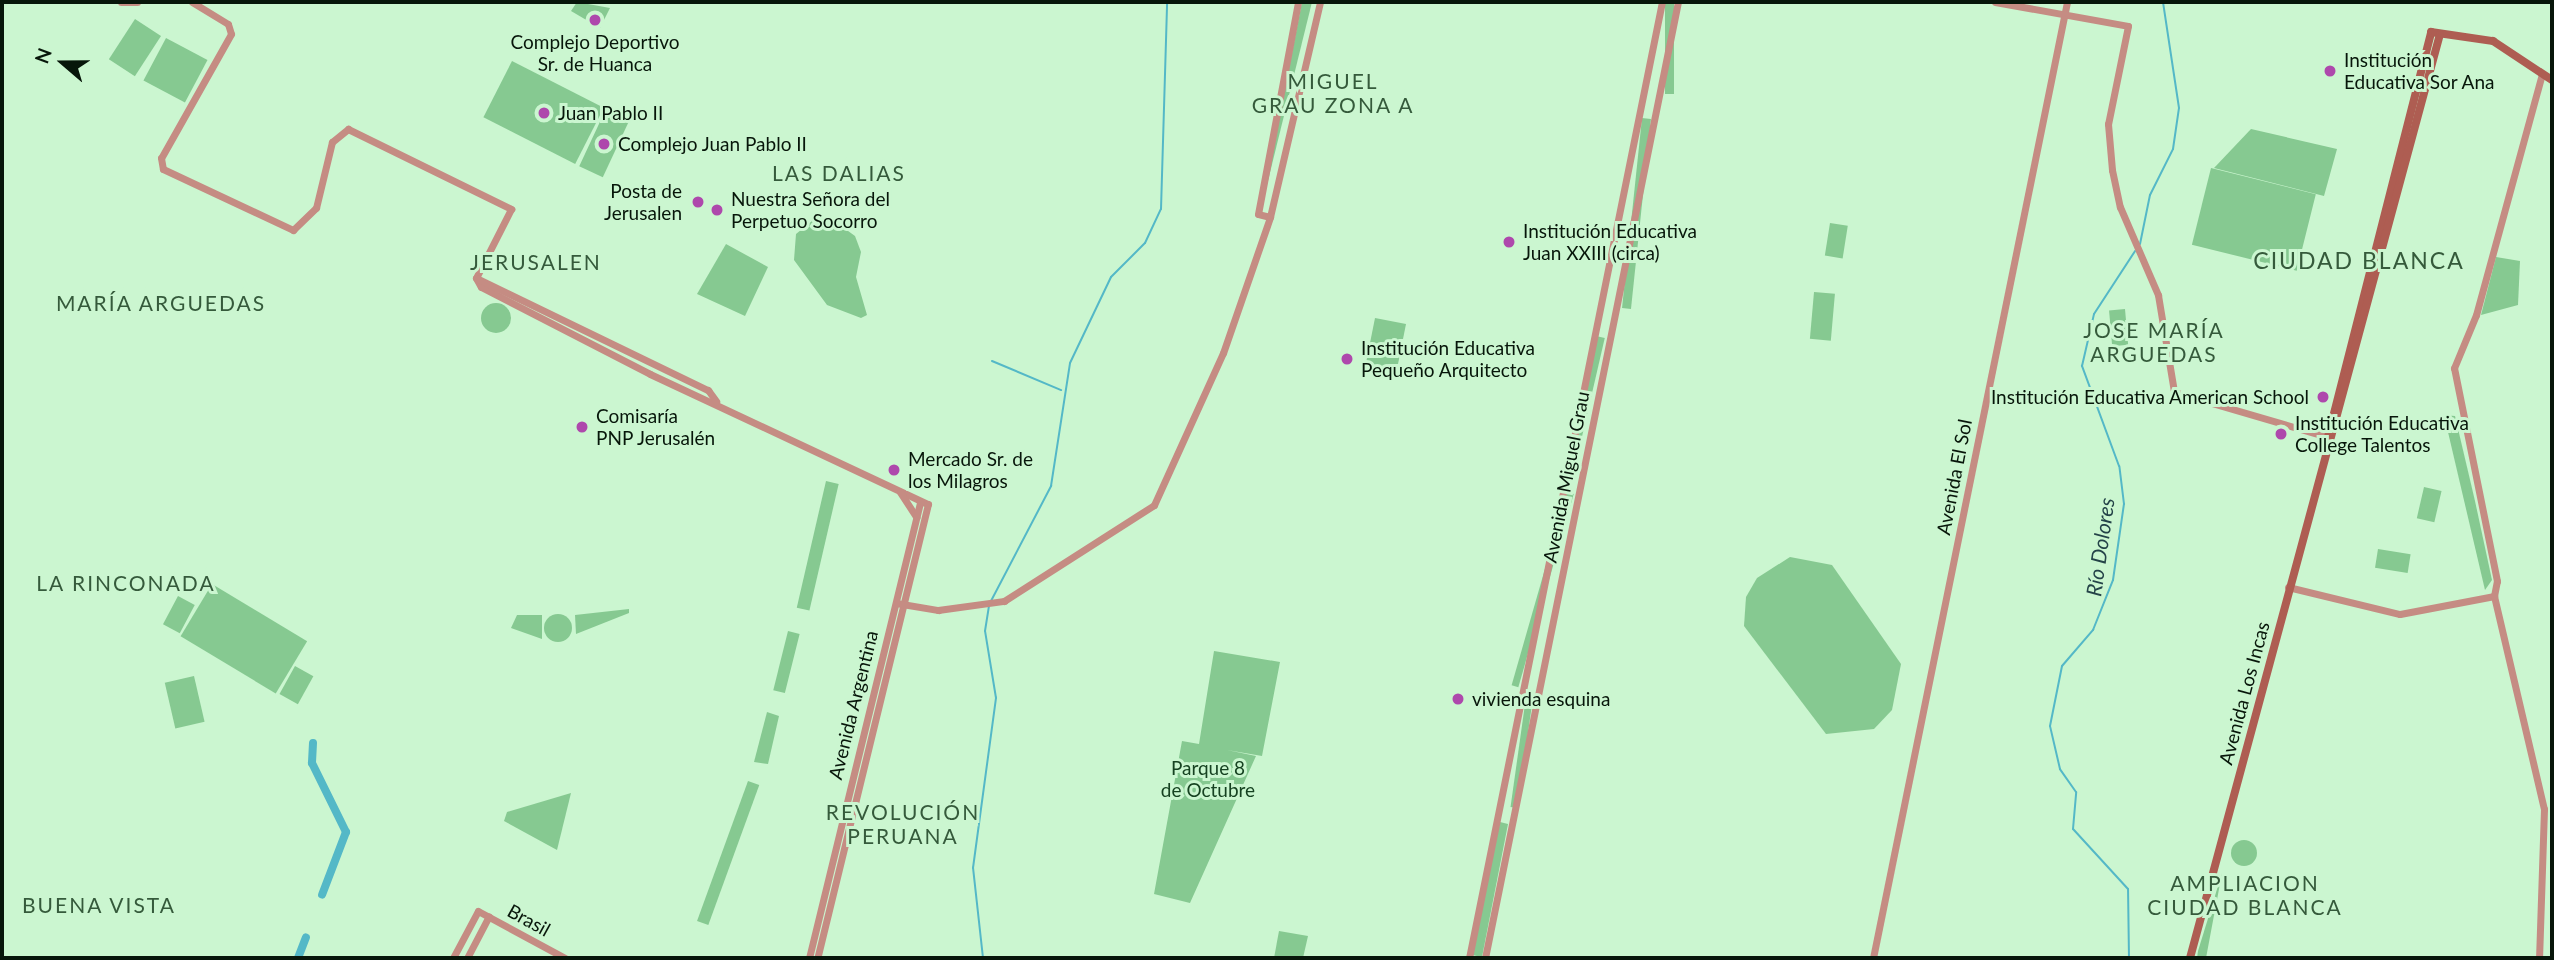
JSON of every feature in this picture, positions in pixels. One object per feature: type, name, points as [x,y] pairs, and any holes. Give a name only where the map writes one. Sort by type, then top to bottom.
[{"type":"main road","name":"Avenida Los Incas","points":[[2190,958],[2435,33],[2493,41],[2552,80]]},
{"type":"street","points":[[121,2],[137,2]]},
{"type":"street","points":[[192,2],[228,24],[231,34],[161,158],[163,169],[293,230],[316,208],[334,136],[348,129],[511,209],[476,278],[708,390],[716,402],[899,491],[921,518]]},
{"type":"street","points":[[1270,217],[1258,214],[1298,2]]},
{"type":"street","points":[[900,603],[938,610],[1003,601],[1154,505],[1223,354],[1270,217],[1320,2]]},
{"type":"street","name":"Avenida Miguel Grau","points":[[1469,958],[1662,2]]},
{"type":"street","name":"Avenida Miguel Grau","points":[[1485,958],[1678,2]]},
{"type":"street","points":[[1995,2],[2064,12],[2128,26],[2108,124],[2117,194],[2158,295],[2177,395],[2328,436]]},
{"type":"street","name":"Avenida El Sol","points":[[1873,958],[2067,2]]},
{"type":"street","points":[[2539,958],[2544,809],[2494,596],[2497,581],[2454,368],[2476,315],[2542,74]]},
{"type":"street","name":"Avenida Argentina","points":[[809,958],[845,844],[921,518],[924,502],[899,491]]},
{"type":"street","points":[[2288,587],[2400,614],[2494,596]]},
{"type":"street","name":"Avenida Argentina","points":[[817,958],[836,842],[900,603]]},
{"type":"street","points":[[836,842],[845,844]]},
{"type":"street","name":"Brasil","points":[[453,958],[478,911],[565,958]]},
{"type":"street","points":[[467,958],[489,916]]},
{"type":"green space","name":"Complejo Deportivo Sr. de Huanca","points":[[577,2],[610,8],[600,28],[571,11]]},
{"type":"green space","points":[[1302,2],[1312,2],[1262,205]]},
{"type":"green space","points":[[1665,2],[1674,2],[1674,94],[1665,94]]},
{"type":"green space","points":[[135,19],[161,36],[135,76],[109,59]]},
{"type":"green space","points":[[166,38],[207,60],[185,102],[143,80]]},
{"type":"green space","name":"Juan Pablo II","points":[[512,61],[604,108],[575,164],[483,117]]},
{"type":"green space","name":"Complejo Juan Pablo II","points":[[605,111],[629,122],[603,177],[579,166]]},
{"type":"green space","points":[[1642,118],[1651,119],[1631,309],[1622,308]]},
{"type":"green space","points":[[2251,129],[2337,149],[2324,196],[2214,168]]},
{"type":"green space","points":[[2211,168],[2316,194],[2297,271],[2192,245]]},
{"type":"green space","points":[[812,221],[837,223],[855,236],[861,252],[856,277],[867,315],[861,318],[827,305],[794,260],[796,234]]},
{"type":"green space","points":[[1830,223],[1848,226],[1843,258],[1825,256]]},
{"type":"green space","points":[[726,244],[768,267],[745,316],[697,294]]},
{"type":"green space","points":[[2496,257],[2520,261],[2518,305],[2481,315]]},
{"type":"green space","points":[[1814,292],[1835,294],[1831,341],[1810,339]]},
{"type":"green space","points":[[496,303],[507,307],[511,318],[507,329],[496,333],[485,329],[481,318],[485,307]]},
{"type":"green space","points":[[2125,309],[2128,345],[2112,346],[2109,310]]},
{"type":"green space","points":[[1375,318],[1406,324],[1398,364],[1365,368]]},
{"type":"green space","points":[[1596,336],[1605,338],[1575,468],[1566,466]]},
{"type":"green space","points":[[2444,415],[2455,416],[2475,501],[2492,580],[2485,590]]},
{"type":"green space","points":[[826,481],[839,484],[809,611],[797,608]]},
{"type":"green space","points":[[2424,487],[2442,491],[2434,522],[2417,518]]},
{"type":"green space","points":[[1567,492],[1574,494],[1518,687],[1512,685]]},
{"type":"green space","points":[[2378,549],[2411,554],[2408,573],[2375,568]]},
{"type":"green space","points":[[1790,557],[1832,565],[1901,664],[1892,710],[1874,729],[1826,734],[1744,626],[1746,597],[1757,578]]},
{"type":"green space","points":[[212,584],[307,641],[276,693],[181,636]]},
{"type":"green space","points":[[178,596],[195,605],[180,633],[163,624]]},
{"type":"green space","points":[[629,609],[629,613],[576,634],[575,615]]},
{"type":"green space","points":[[558,614],[568,618],[572,628],[568,638],[558,642],[548,638],[544,628],[548,618]]},
{"type":"green space","points":[[517,615],[542,615],[542,639],[511,628]]},
{"type":"green space","points":[[788,631],[800,634],[785,693],[773,690]]},
{"type":"green space","name":"Parque 8 de Octubre","points":[[1214,651],[1280,662],[1262,756],[1227,750],[1256,756],[1190,903],[1154,894],[1182,741],[1199,744]]},
{"type":"green space","points":[[295,666],[313,676],[298,704],[279,694]]},
{"type":"green space","points":[[194,676],[205,722],[175,729],[165,683]]},
{"type":"green space","points":[[1525,704],[1532,705],[1517,808],[1511,807]]},
{"type":"green space","points":[[767,712],[779,716],[768,764],[754,762]]},
{"type":"green space","points":[[748,781],[759,785],[708,925],[697,921]]},
{"type":"green space","points":[[571,793],[557,850],[504,821],[507,812]]},
{"type":"green space","points":[[1500,822],[1508,824],[1482,957],[1472,955]]},
{"type":"green space","points":[[2244,840],[2253,844],[2257,853],[2253,862],[2244,866],[2235,862],[2231,853],[2235,844]]},
{"type":"green space","points":[[2222,873],[2206,958],[2197,958],[2198,951]]},
{"type":"green space","points":[[1279,931],[1308,936],[1303,958],[1274,958]]},
{"type":"waterway","points":[[991,601],[1051,486],[1070,363],[1111,277],[1145,243],[1161,209],[1167,2]]},
{"type":"waterway","name":"Río Dolores","points":[[2140,244],[2150,195],[2173,149],[2179,108],[2163,2]]},
{"type":"waterway","name":"Río Dolores","points":[[2129,958],[2128,889],[2073,829],[2076,792],[2060,769],[2050,726],[2062,666],[2093,630],[2113,580],[2124,504],[2119,466],[2082,366],[2094,314],[2135,251]]},
{"type":"waterway","points":[[992,361],[1061,390]]},
{"type":"waterway","points":[[983,958],[973,868],[996,698],[985,631],[989,606]]},
{"type":"waterway","points":[[313,743],[312,763],[346,832],[322,895]]},
{"type":"waterway","points":[[298,958],[306,937]]},
{"type":"place","name":"Complejo Deportivo Sr. de Huanca","points":[[595,20]]},
{"type":"place","name":"Institución Educativa Sor Ana","points":[[2330,71]]},
{"type":"place","name":"Juan Pablo II","points":[[544,113]]},
{"type":"place","name":"Complejo Juan Pablo II","points":[[604,144]]},
{"type":"place","name":"Posta de Jerusalen","points":[[698,202]]},
{"type":"place","name":"Nuestra Señora del Perpetuo Socorro","points":[[717,210]]},
{"type":"place","name":"Institución Educativa Juan XXIII (circa)","points":[[1509,242]]},
{"type":"place","name":"Institución Educativa Pequeño Arquitecto","points":[[1347,359]]},
{"type":"place","name":"Institución Educativa American School","points":[[2323,397]]},
{"type":"place","name":"Comisaría PNP Jerusalén","points":[[582,427]]},
{"type":"place","name":"Institución Educativa College Talentos","points":[[2281,434]]},
{"type":"place","name":"Mercado Sr. de los Milagros","points":[[894,470]]},
{"type":"place","name":"vivienda esquina","points":[[1458,699]]},
{"type":"district","name":"MIGUEL GRAU ZONA A","points":[[1333,93]]},
{"type":"district","name":"LAS DALIAS","points":[[839,173]]},
{"type":"district","name":"CIUDAD BLANCA","points":[[2359,260]]},
{"type":"district","name":"JERUSALEN","points":[[536,262]]},
{"type":"district","name":"MARÍA ARGUEDAS","points":[[161,303]]},
{"type":"district","name":"JOSE MARÍA ARGUEDAS","points":[[2154,342]]},
{"type":"district","name":"LA RINCONADA","points":[[126,583]]},
{"type":"district","name":"REVOLUCIÓN PERUANA","points":[[903,824]]},
{"type":"district","name":"AMPLIACION CIUDAD BLANCA","points":[[2245,895]]},
{"type":"district","name":"BUENA VISTA","points":[[99,905]]}]
